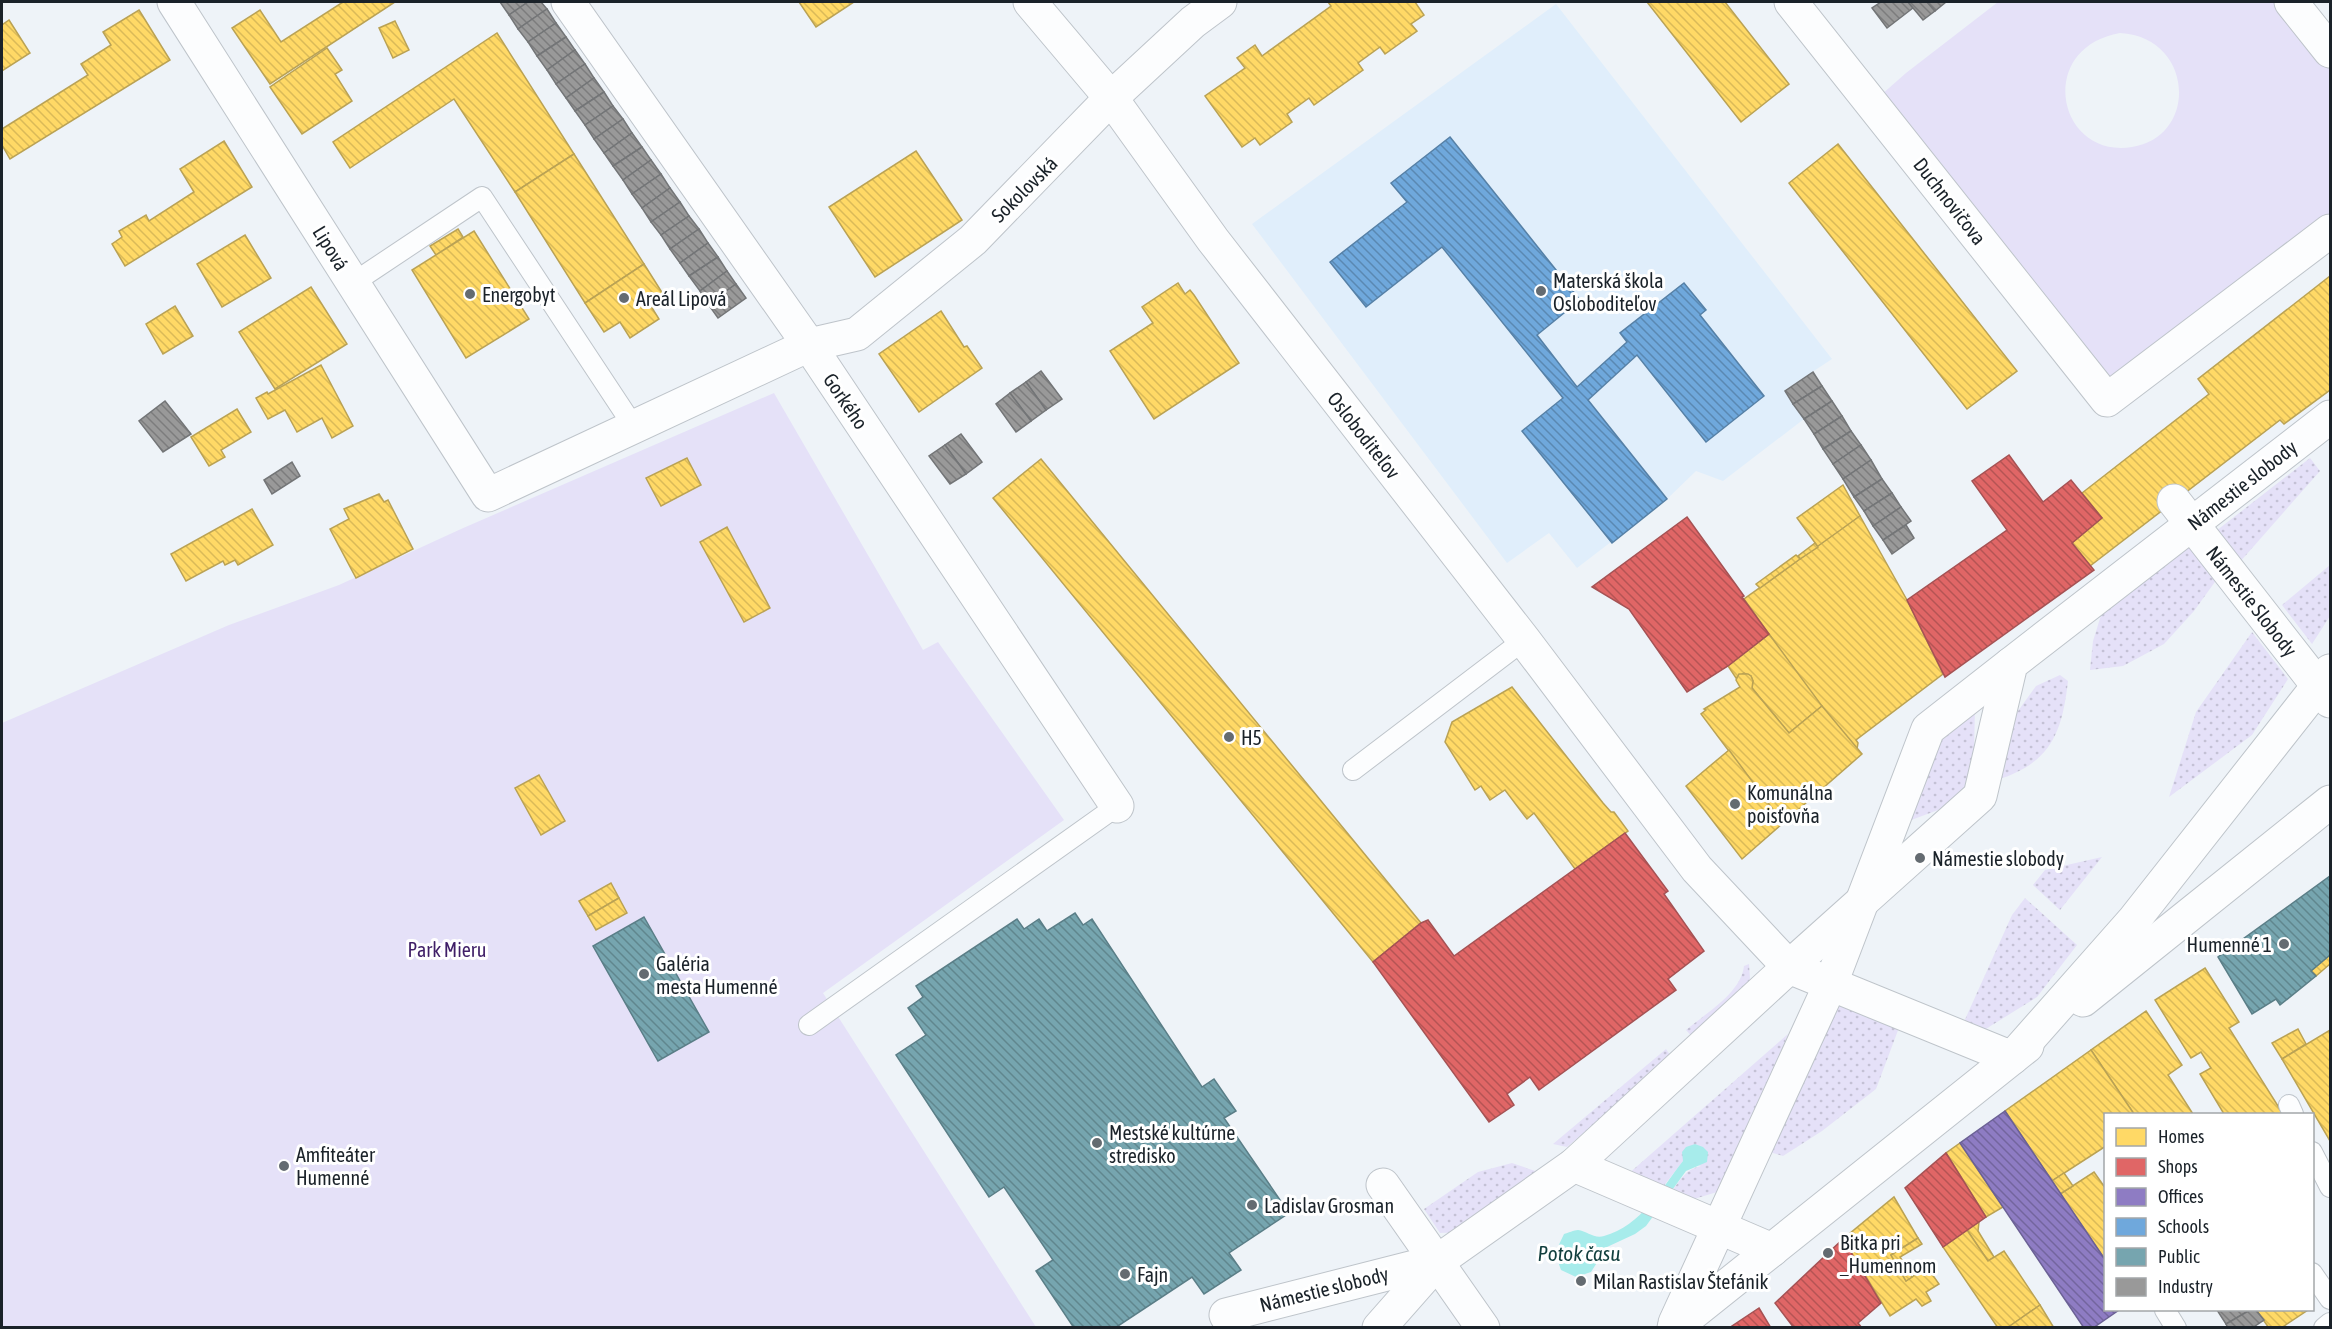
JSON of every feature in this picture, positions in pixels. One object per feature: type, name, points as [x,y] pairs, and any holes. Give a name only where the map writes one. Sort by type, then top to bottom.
[{"type":"street","name":"Lipová","points":[[174,2],[488,495]]},
{"type":"street","name":"Gorkého","points":[[568,2],[809,345],[1117,806]]},
{"type":"street","name":"Osloboditeľov","points":[[1030,2],[1111,98],[1213,240],[1524,640],[1697,869],[1789,967]]},
{"type":"street","name":"Sokolovská","points":[[488,495],[809,345],[857,334],[973,240],[1111,98],[1193,22],[1220,2]]},
{"type":"street","name":"Duchnovičova","points":[[1791,2],[2107,400],[2331,231]]},
{"type":"street","points":[[2291,2],[2331,51]]},
{"type":"street","name":"Námestie slobody","points":[[1674,1328],[1831,983],[1928,729],[2011,664],[2183,513],[2331,417]]},
{"type":"street","name":"Námestie Slobody","points":[[2183,513],[2327,686]]},
{"type":"street","name":"Námestie slobody","points":[[1379,1328],[1438,1261],[1574,1165],[1789,967],[1980,796],[2011,664]]},
{"type":"street","name":"Námestie slobody","points":[[2012,1058],[2134,920],[2327,686]]},
{"type":"street","name":"Námestie slobody","points":[[1674,1328],[2331,802]]},
{"type":"street","points":[[1789,967],[2012,1058]]},
{"type":"street","points":[[1574,1165],[1772,1250]]},
{"type":"street","points":[[1383,1185],[1483,1328]]},
{"type":"street","name":"Námestie slobody","points":[[1234,1328],[1226,1314],[1438,1261]]},
{"type":"lane","points":[[353,283],[482,197],[634,427]]},
{"type":"lane","points":[[1353,770],[1524,640]]},
{"type":"lane","points":[[809,1026],[1117,806]]},
{"type":"lane","points":[[2314,1154],[2331,1186]]},
{"type":"lane","points":[[2314,1274],[2331,1299]]},
{"type":"lane","points":[[2166,1311],[2176,1328]]},
{"type":"lane","points":[[2324,1328],[2331,1323]]},
{"type":"shaded area","name":"Materská škola Osloboditeľov","points":[[1556,4],[1832,359],[1785,390],[1804,419],[1723,481],[1696,471],[1667,499],[1577,568],[1549,533],[1507,563],[1252,224]]},
{"type":"green space","points":[[1998,2],[2291,2],[2330,51],[2330,231],[2107,400],[1872,103],[1906,73]],"holes":[[[2120,33],[2145,39],[2163,51],[2174,68],[2179,88],[2177,108],[2169,126],[2154,139],[2132,147],[2106,146],[2087,136],[2073,120],[2066,100],[2067,79],[2075,59],[2093,43]]]},
{"type":"green space","name":"Park Mieru","points":[[774,393],[923,650],[938,642],[1064,820],[823,993],[1036,1327],[2,1327],[2,723],[229,625],[339,585],[461,529]]},
{"type":"green space","points":[[2310,458],[2320,471],[2239,563],[2216,531]]},
{"type":"green space","points":[[2190,544],[2217,579],[2194,611],[2164,644],[2123,666],[2090,670],[2093,641],[2102,612]]},
{"type":"green space","points":[[2330,565],[2330,616],[2312,644],[2282,605]]},
{"type":"green space","points":[[2252,632],[2288,679],[2252,735],[2169,797],[2196,712]]},
{"type":"green space","points":[[2060,675],[2068,681],[2062,716],[2050,744],[2030,765],[1997,780],[2013,718],[2036,686]]},
{"type":"green space","points":[[1975,706],[1974,753],[1962,801],[1906,822],[1937,734]]},
{"type":"green space","points":[[2102,857],[2060,910],[2033,885],[2045,870]]},
{"type":"green space","points":[[2025,898],[2077,945],[2037,997],[1981,1032],[1963,1024],[2012,915]]},
{"type":"green space","points":[[1749,964],[1750,979],[1740,1001],[1695,1040],[1686,1030],[1730,994],[1744,966]]},
{"type":"green space","points":[[1836,997],[1900,1025],[1876,1089],[1822,1131],[1783,1156],[1766,1151]]},
{"type":"green space","points":[[1788,1034],[1727,1189],[1694,1199],[1672,1191],[1688,1172],[1701,1166],[1683,1161],[1662,1188],[1627,1175]]},
{"type":"green space","points":[[1666,1049],[1672,1058],[1567,1147],[1553,1144]]},
{"type":"green space","points":[[1512,1163],[1541,1173],[1464,1232],[1440,1233],[1424,1209],[1478,1172]]},
{"type":"water","name":"Potok času","points":[[1695,1144],[1708,1152],[1707,1162],[1686,1171],[1646,1226],[1635,1234],[1607,1247],[1591,1272],[1576,1277],[1561,1270],[1555,1253],[1564,1234],[1578,1230],[1600,1237],[1629,1224],[1649,1205],[1683,1161],[1682,1152],[1686,1147]]},
{"type":"building: Homes","points":[[343,2],[395,2],[270,84],[232,28],[260,10],[281,42]]},
{"type":"building: Homes","points":[[799,2],[854,2],[816,27]]},
{"type":"building: Homes","points":[[1328,2],[1415,2],[1424,15],[1411,24],[1417,31],[1385,54],[1380,47],[1358,63],[1363,70],[1314,105],[1309,98],[1287,114],[1292,122],[1260,145],[1255,138],[1242,147],[1205,96],[1245,68],[1237,58],[1255,45],[1262,56],[1331,6]]},
{"type":"building: Homes","points":[[1647,2],[1725,2],[1789,84],[1741,122]]},
{"type":"building: Homes","points":[[139,10],[170,60],[10,159],[2,145],[2,129],[88,75],[81,64],[111,45],[103,32]]},
{"type":"building: Homes","points":[[9,20],[30,53],[2,71],[2,25]]},
{"type":"building: Homes","points":[[395,21],[409,50],[393,58],[379,28]]},
{"type":"building: Homes","points":[[497,33],[574,154],[515,192],[454,99],[350,168],[333,142]]},
{"type":"building: Homes","points":[[327,48],[342,70],[335,74],[352,101],[302,134],[270,87]]},
{"type":"building: Homes","points":[[224,141],[252,187],[125,266],[112,244],[122,237],[119,231],[146,215],[149,221],[194,192],[180,169]]},
{"type":"building: Homes","points":[[1838,144],[2017,371],[1967,409],[1789,183]]},
{"type":"building: Homes","points":[[916,151],[962,220],[875,277],[829,207]]},
{"type":"building: Homes","points":[[574,154],[644,264],[585,303],[515,192]]},
{"type":"building: Homes","points":[[458,229],[463,237],[436,255],[430,246]]},
{"type":"building: Homes","name":"Energobyt","points":[[474,231],[529,319],[466,358],[412,270]]},
{"type":"building: Homes","points":[[245,235],[271,278],[222,307],[197,264]]},
{"type":"building: Homes","name":"Areál Lipová","points":[[644,264],[663,294],[649,303],[659,319],[630,338],[620,322],[604,332],[585,303]]},
{"type":"building: Homes","points":[[2330,276],[2330,390],[2284,424],[2280,420],[2090,566],[2072,543],[2102,518],[2082,493],[2209,394],[2198,379]]},
{"type":"building: Homes","points":[[1178,283],[1185,294],[1190,290],[1194,295],[1239,363],[1154,419],[1110,351],[1153,323],[1142,307]]},
{"type":"building: Homes","points":[[311,287],[347,344],[275,389],[239,332]]},
{"type":"building: Homes","points":[[175,306],[193,336],[163,354],[146,324]]},
{"type":"building: Homes","points":[[941,311],[964,347],[967,346],[982,368],[919,412],[879,354]]},
{"type":"building: Homes","points":[[321,365],[353,426],[332,438],[322,418],[297,432],[285,410],[268,419],[256,398],[267,392],[268,394]]},
{"type":"building: Homes","points":[[237,409],[251,432],[221,450],[225,457],[209,466],[191,437]]},
{"type":"building: Homes","points":[[687,458],[701,485],[661,506],[646,478]]},
{"type":"building: Homes","name":"H5","points":[[1041,459],[1421,923],[1373,962],[993,498]]},
{"type":"building: Homes","points":[[1843,485],[1860,516],[1818,547],[1797,518]]},
{"type":"building: Homes","points":[[379,494],[384,502],[388,500],[413,549],[356,578],[330,529],[349,519],[344,509]]},
{"type":"building: Homes","points":[[252,509],[273,545],[238,565],[235,560],[225,565],[223,561],[186,581],[171,554]]},
{"type":"building: Homes","points":[[1860,516],[1907,600],[1943,674],[1856,740],[1857,749],[1813,696],[1744,599]]},
{"type":"building: Homes","points":[[727,527],[770,608],[744,622],[700,542]]},
{"type":"building: Homes","points":[[1815,543],[1818,547],[1800,559],[1798,556]]},
{"type":"building: Homes","points":[[1796,555],[1800,559],[1760,588],[1756,584]]},
{"type":"building: Homes","points":[[1769,634],[1822,706],[1789,733],[1752,688],[1751,676],[1744,673],[1736,678],[1728,666]]},
{"type":"building: Homes","points":[[1739,674],[1751,676],[1752,688],[1789,733],[1822,706],[1862,754],[1783,823],[1701,714],[1706,710],[1704,709],[1740,687],[1736,680]]},
{"type":"building: Homes","points":[[1512,687],[1603,803],[1611,812],[1614,812],[1628,831],[1575,869],[1534,813],[1527,819],[1505,790],[1490,800],[1481,786],[1475,790],[1445,742],[1452,722]]},
{"type":"building: Homes","name":"Komunálna poisťovňa","points":[[1729,750],[1783,823],[1742,859],[1686,786]]},
{"type":"building: Homes","points":[[539,775],[565,821],[541,835],[515,788]]},
{"type":"building: Homes","points":[[611,883],[619,898],[588,916],[579,901]]},
{"type":"building: Homes","points":[[619,898],[627,913],[596,930],[588,916]]},
{"type":"building: Homes","points":[[2330,955],[2330,964],[2316,976],[2311,971]]},
{"type":"building: Homes","points":[[2205,968],[2239,1022],[2229,1028],[2282,1113],[2223,1113],[2200,1074],[2211,1068],[2201,1052],[2191,1058],[2155,1000]]},
{"type":"building: Homes","points":[[2146,1011],[2182,1065],[2168,1075],[2192,1113],[2133,1113],[2091,1050]]},
{"type":"building: Homes","points":[[2298,1029],[2306,1044],[2282,1059],[2272,1043]]},
{"type":"building: Homes","points":[[2330,1030],[2330,1141],[2314,1113],[2282,1059]]},
{"type":"building: Homes","points":[[2091,1050],[2133,1113],[2104,1113],[2104,1147],[2052,1181],[2005,1111]]},
{"type":"building: Homes","points":[[1960,1143],[2003,1207],[1986,1217],[1946,1153]]},
{"type":"building: Homes","points":[[2094,1172],[2104,1186],[2104,1258],[2060,1194]]},
{"type":"building: Homes","points":[[2064,1173],[2073,1186],[2060,1194],[2052,1181]]},
{"type":"building: Homes","points":[[1894,1197],[1918,1238],[1891,1255],[1906,1281],[1927,1267],[1939,1284],[1926,1292],[1931,1301],[1922,1306],[1916,1299],[1890,1316],[1843,1239]]},
{"type":"building: Homes","points":[[1979,1222],[1978,1231],[1994,1257],[1988,1261],[1967,1230]]},
{"type":"building: Homes","points":[[1967,1230],[1988,1261],[2004,1251],[2040,1305],[2007,1328],[1998,1328],[1943,1247]]},
{"type":"building: Homes","points":[[1918,1238],[1922,1244],[1900,1257],[1912,1277],[1906,1281],[1891,1255]]},
{"type":"building: Homes","points":[[2040,1305],[2054,1328],[2007,1328]]},
{"type":"building: Homes","points":[[2257,1311],[2306,1311],[2281,1328],[2269,1328]]},
{"type":"building: Shops","points":[[2009,455],[2043,502],[2071,480],[2102,518],[2072,543],[2094,570],[1945,677],[1907,600],[2007,530],[1972,481]]},
{"type":"building: Shops","points":[[1687,517],[1769,634],[1728,666],[1687,692],[1629,609],[1592,587]]},
{"type":"building: Shops","points":[[1625,833],[1668,891],[1664,894],[1704,951],[1668,979],[1676,990],[1539,1090],[1530,1077],[1507,1094],[1514,1105],[1489,1122],[1373,962],[1421,923],[1428,920],[1454,956]]},
{"type":"building: Shops","points":[[1946,1153],[1986,1217],[1943,1247],[1905,1188]]},
{"type":"building: Shops","points":[[1843,1239],[1881,1303],[1858,1323],[1862,1328],[1794,1328],[1775,1303]]},
{"type":"building: Shops","points":[[1759,1308],[1771,1328],[1729,1328]]},
{"type":"building: Offices","points":[[2005,1111],[2104,1258],[2104,1311],[2118,1311],[2093,1328],[2084,1328],[1960,1143]]},
{"type":"building: Schools","points":[[1450,137],[1580,300],[1537,335],[1577,387],[1627,342],[1620,333],[1684,283],[1706,310],[1700,315],[1764,396],[1706,442],[1637,355],[1588,400],[1667,499],[1612,543],[1522,431],[1563,398],[1442,247],[1366,307],[1330,262],[1407,202],[1391,183]]},
{"type":"building: Public","name":"Humenné 1","points":[[2330,876],[2330,955],[2311,971],[2316,976],[2280,1005],[2276,999],[2252,1014],[2218,957]]},
{"type":"building: Public","name":"Mestské kultúrne stredisko","points":[[1075,913],[1083,925],[1092,919],[1202,1087],[1214,1079],[1236,1111],[1224,1118],[1289,1213],[1229,1253],[1241,1270],[1204,1294],[1192,1277],[1115,1328],[1074,1328],[1036,1271],[1053,1260],[1004,1187],[989,1197],[896,1055],[926,1035],[908,1008],[923,997],[916,986],[1017,919],[1024,929],[1039,919],[1047,931]]},
{"type":"building: Public","name":"Galéria mesta Humenné","points":[[644,917],[709,1032],[658,1061],[593,946]]},
{"type":"building: Industry","points":[[500,2],[528,2],[509,15]]},
{"type":"building: Industry","points":[[528,2],[541,2],[547,9],[518,29],[509,15]]},
{"type":"building: Industry","points":[[1881,2],[1908,2],[1913,8],[1887,28],[1872,8]]},
{"type":"building: Industry","points":[[1908,2],[1927,2],[1935,11],[1923,20]]},
{"type":"building: Industry","points":[[1927,2],[1946,2],[1935,11]]},
{"type":"building: Industry","points":[[547,9],[556,23],[528,42],[518,29]]},
{"type":"building: Industry","points":[[556,23],[566,37],[537,56],[528,42]]},
{"type":"building: Industry","points":[[566,37],[575,50],[547,70],[537,56]]},
{"type":"building: Industry","points":[[575,50],[585,64],[556,84],[547,70]]},
{"type":"building: Industry","points":[[585,64],[594,78],[566,98],[556,84]]},
{"type":"building: Industry","points":[[594,78],[604,92],[575,111],[566,98]]},
{"type":"building: Industry","points":[[604,92],[613,106],[585,125],[575,111]]},
{"type":"building: Industry","points":[[613,106],[623,119],[594,139],[585,125]]},
{"type":"building: Industry","points":[[623,119],[632,133],[604,153],[594,139]]},
{"type":"building: Industry","points":[[632,133],[642,147],[613,166],[604,153]]},
{"type":"building: Industry","points":[[642,147],[651,160],[623,180],[613,166]]},
{"type":"building: Industry","points":[[651,160],[661,174],[632,194],[623,180]]},
{"type":"building: Industry","points":[[661,174],[670,188],[642,208],[632,194]]},
{"type":"building: Industry","points":[[670,188],[680,202],[651,222],[642,208]]},
{"type":"building: Industry","points":[[680,202],[689,216],[661,235],[651,222]]},
{"type":"building: Industry","points":[[689,216],[699,229],[670,249],[661,235]]},
{"type":"building: Industry","points":[[699,229],[708,243],[680,263],[670,249]]},
{"type":"building: Industry","points":[[708,243],[718,257],[689,276],[680,263]]},
{"type":"building: Industry","points":[[718,257],[727,271],[700,291],[689,276]]},
{"type":"building: Industry","points":[[727,271],[736,284],[708,304],[700,291]]},
{"type":"building: Industry","points":[[736,284],[746,298],[718,318],[708,304]]},
{"type":"building: Industry","points":[[1041,371],[1062,399],[1046,410],[1026,382]]},
{"type":"building: Industry","points":[[1813,372],[1822,386],[1793,404],[1785,391]]},
{"type":"building: Industry","points":[[1026,382],[1046,410],[1031,421],[1010,393]]},
{"type":"building: Industry","points":[[1822,386],[1832,401],[1804,419],[1793,404]]},
{"type":"building: Industry","points":[[1010,393],[1031,421],[1016,432],[996,404]]},
{"type":"building: Industry","points":[[165,401],[191,434],[163,452],[139,421]]},
{"type":"building: Industry","points":[[1832,401],[1842,416],[1814,434],[1804,419]]},
{"type":"building: Industry","points":[[1842,416],[1851,431],[1823,449],[1814,434]]},
{"type":"building: Industry","points":[[1851,431],[1861,445],[1833,464],[1823,449]]},
{"type":"building: Industry","points":[[961,434],[982,462],[966,474],[945,445]]},
{"type":"building: Industry","points":[[945,445],[966,474],[950,484],[929,456]]},
{"type":"building: Industry","points":[[1861,445],[1871,460],[1843,479],[1833,464]]},
{"type":"building: Industry","points":[[1871,460],[1882,479],[1854,497],[1843,479]]},
{"type":"building: Industry","points":[[292,462],[300,476],[272,494],[264,480]]},
{"type":"building: Industry","points":[[1882,479],[1892,493],[1864,511],[1854,497]]},
{"type":"building: Industry","points":[[1892,493],[1901,507],[1873,526],[1864,511]]},
{"type":"building: Industry","points":[[1901,507],[1911,521],[1883,540],[1873,526]]},
{"type":"building: Industry","points":[[1906,525],[1914,538],[1892,554],[1883,540]]},
{"type":"building: Industry","points":[[2218,1311],[2248,1311],[2226,1324]]},
{"type":"building: Industry","points":[[2248,1311],[2257,1311],[2264,1320],[2252,1328],[2228,1328],[2226,1324]]},
{"type":"place","name":"Materská škola Osloboditeľov","points":[[1541,291]]},
{"type":"place","name":"Energobyt","points":[[470,294]]},
{"type":"place","name":"Areál Lipová","points":[[624,298]]},
{"type":"place","name":"H5","points":[[1229,737]]},
{"type":"place","name":"Komunálna poisťovňa","points":[[1735,804]]},
{"type":"place","name":"Námestie slobody","points":[[1920,858]]},
{"type":"place","name":"Humenné 1","points":[[2284,944]]},
{"type":"place","name":"Galéria mesta Humenné","points":[[644,974]]},
{"type":"place","name":"Mestské kultúrne stredisko","points":[[1097,1143]]},
{"type":"place","name":"Amfiteáter Humenné","points":[[284,1166]]},
{"type":"place","name":"Ladislav Grosman","points":[[1252,1205]]},
{"type":"place","name":"Bitka pri _Humennom","points":[[1828,1253]]},
{"type":"place","name":"Fajn","points":[[1125,1274]]},
{"type":"place","name":"Milan Rastislav Štefánik","points":[[1581,1281]]}]
